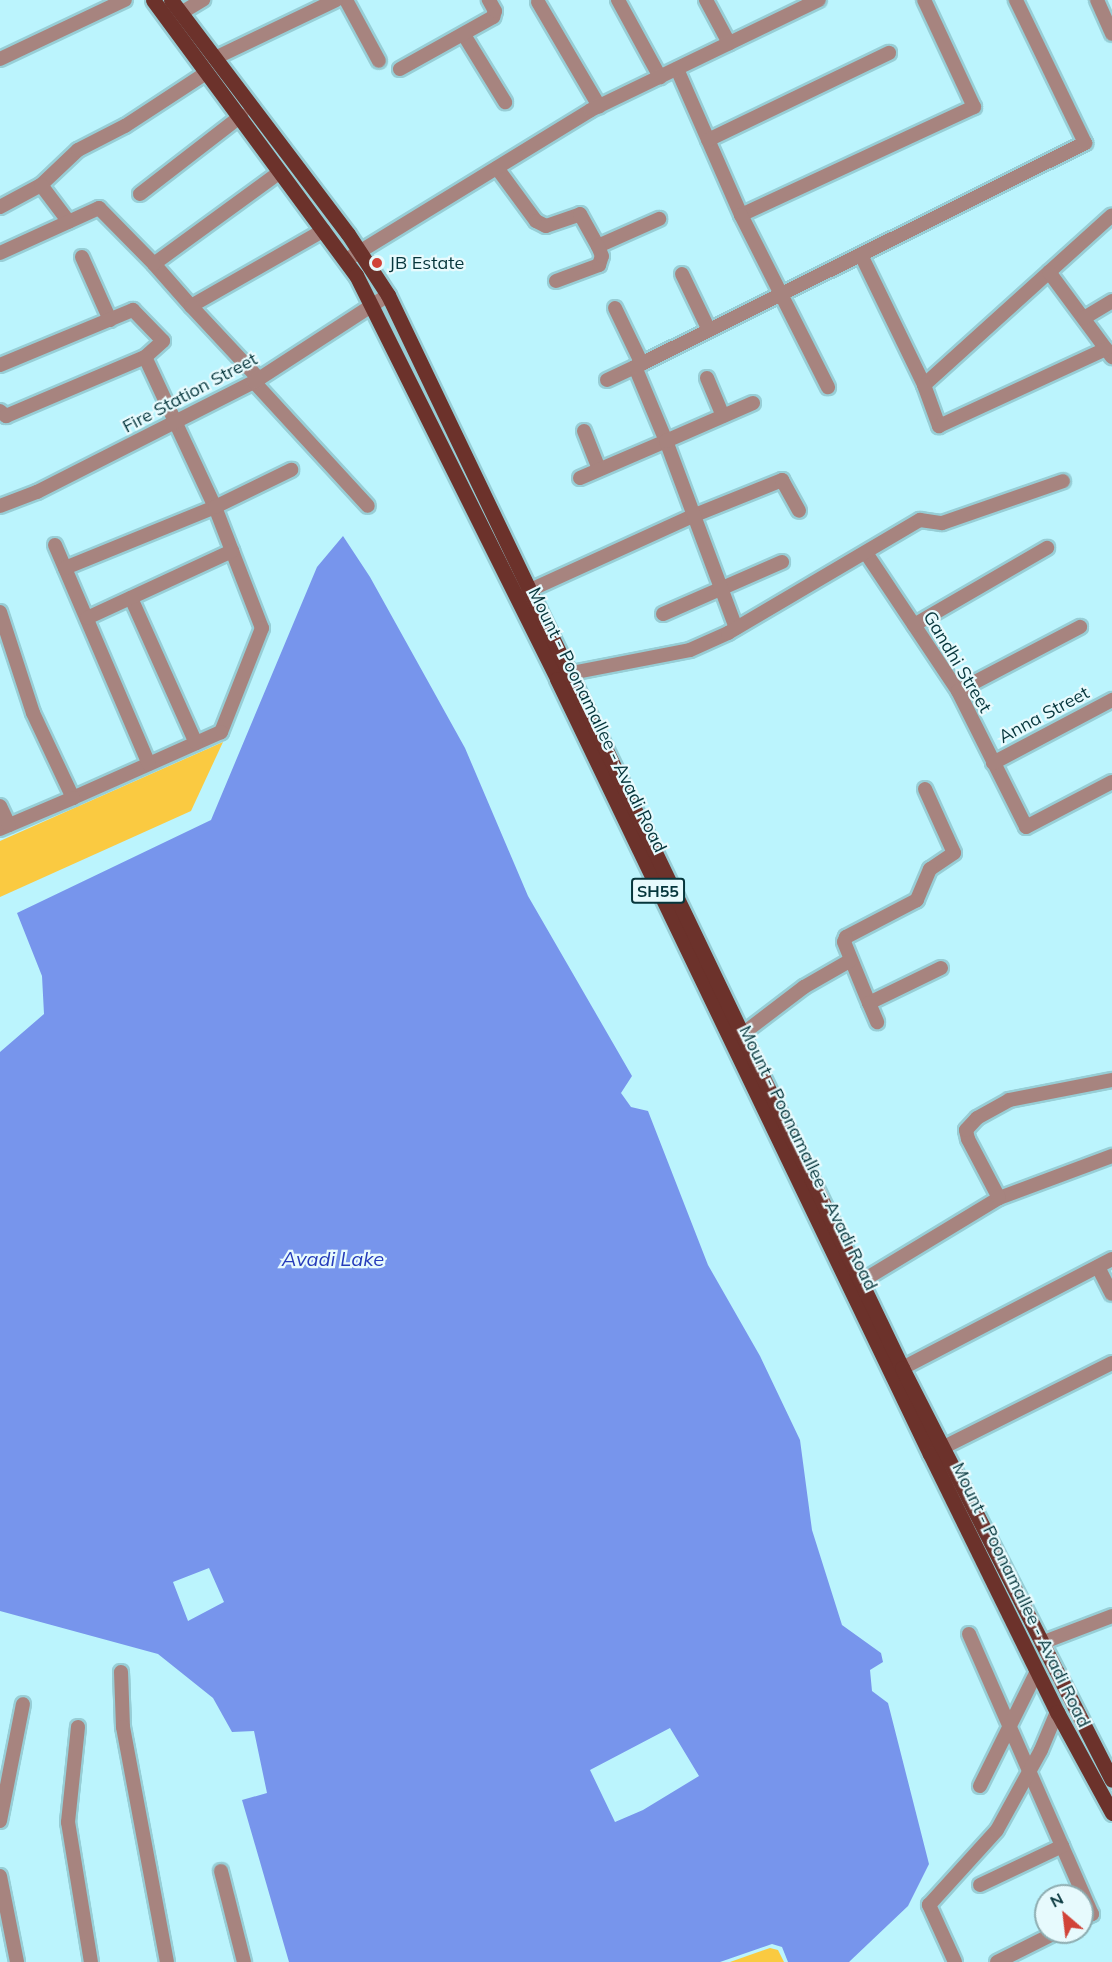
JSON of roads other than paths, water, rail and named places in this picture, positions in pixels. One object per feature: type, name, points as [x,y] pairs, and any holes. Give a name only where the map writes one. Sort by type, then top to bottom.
[{"type":"main road","name":"Mount - Poonamallee - Avadi Road","points":[[153,0],[347,260],[562,674],[741,1035],[862,1281],[897,1371],[942,1448],[1044,1642],[1112,1779]]},
{"type":"main road","name":"Mount - Poonamallee - Avadi Road","points":[[171,0],[360,251],[388,295],[528,591],[562,674],[897,1371],[1036,1671],[1112,1813]]},
{"type":"street","points":[[0,59],[125,0]]},
{"type":"street","points":[[181,13],[203,0]]},
{"type":"street","points":[[215,57],[336,0]]},
{"type":"street","points":[[346,0],[379,60]]},
{"type":"street","points":[[400,69],[493,17],[495,11],[489,0]]},
{"type":"street","points":[[618,0],[660,77]]},
{"type":"street","points":[[706,0],[729,43]]},
{"type":"street","points":[[347,260],[599,106],[729,43],[790,6],[819,0]]},
{"type":"street","points":[[741,215],[974,107],[924,0]]},
{"type":"street","points":[[607,380],[1085,143],[1017,0]]},
{"type":"street","points":[[1097,0],[1112,34]]},
{"type":"street","points":[[538,2],[599,106]]},
{"type":"street","points":[[464,34],[505,102]]},
{"type":"street","points":[[708,140],[889,53]]},
{"type":"street","points":[[677,69],[741,215],[828,387]]},
{"type":"street","points":[[0,207],[41,185],[78,150],[124,126],[206,73]]},
{"type":"street","points":[[140,194],[241,116]]},
{"type":"street","points":[[497,168],[536,221],[546,226],[580,214],[598,246],[602,260],[599,265],[556,281]]},
{"type":"street","points":[[154,264],[280,172]]},
{"type":"street","points":[[41,185],[69,222]]},
{"type":"street","points":[[0,253],[99,208],[154,264],[368,506]]},
{"type":"street","points":[[924,385],[1112,215]]},
{"type":"street","points":[[598,246],[659,219]]},
{"type":"street","points":[[191,306],[324,230]]},
{"type":"street","points":[[861,255],[924,385],[939,426],[1109,353],[1049,272]]},
{"type":"street","points":[[82,257],[110,320]]},
{"type":"street","points":[[681,274],[709,330]]},
{"type":"street","name":"Fire Station Street","points":[[0,506],[37,492],[256,381],[388,295]]},
{"type":"street","points":[[1084,318],[1112,301]]},
{"type":"street","points":[[615,308],[736,628]]},
{"type":"street","points":[[0,365],[110,320],[138,312],[163,341],[145,357],[6,416],[0,411]]},
{"type":"street","points":[[0,806],[4,827],[221,732],[262,628],[215,507],[145,357]]},
{"type":"street","points":[[706,378],[723,416]]},
{"type":"street","points":[[580,478],[753,404]]},
{"type":"street","points":[[584,431],[600,469]]},
{"type":"street","points":[[65,568],[215,507],[291,470]]},
{"type":"street","points":[[528,591],[694,515],[783,480],[800,511]]},
{"type":"street","points":[[562,674],[690,650],[736,628],[920,520],[942,523],[1063,481]]},
{"type":"street","points":[[55,545],[149,764]]},
{"type":"street","points":[[914,625],[1047,548]]},
{"type":"street","points":[[87,618],[232,551]]},
{"type":"street","name":"Gandhi Street","points":[[866,553],[958,691],[1026,826],[1112,782]]},
{"type":"street","points":[[663,614],[782,562]]},
{"type":"street","points":[[131,598],[196,743]]},
{"type":"street","points":[[0,612],[33,713],[73,798]]},
{"type":"street","points":[[958,691],[1080,627]]},
{"type":"street","name":"Anna Street","points":[[993,763],[1112,700]]},
{"type":"street","points":[[877,1022],[851,960],[846,937],[917,900],[930,869],[954,853],[925,789]]},
{"type":"street","points":[[741,1035],[804,987],[851,960]]},
{"type":"street","points":[[869,1003],[941,968]]},
{"type":"street","points":[[999,1198],[968,1139],[966,1130],[977,1118],[1009,1101],[1112,1080]]},
{"type":"street","points":[[862,1281],[999,1198],[1112,1156]]},
{"type":"street","points":[[897,1371],[1112,1259]]},
{"type":"street","points":[[1098,1267],[1112,1294]]},
{"type":"street","points":[[942,1448],[1112,1363]]},
{"type":"street","points":[[1044,1642],[1112,1616]]},
{"type":"street","points":[[969,1634],[1079,1884]]},
{"type":"street","points":[[980,1786],[1036,1671]]},
{"type":"street","points":[[121,1672],[123,1727],[167,1962]]},
{"type":"street","points":[[0,1821],[23,1704]]},
{"type":"street","points":[[955,1962],[929,1905],[997,1830],[1057,1712]]},
{"type":"street","points":[[78,1727],[69,1822],[91,1962]]},
{"type":"street","points":[[980,1885],[1062,1846]]},
{"type":"street","points":[[221,1871],[244,1962]]},
{"type":"street","points":[[0,1875],[17,1962]]},
{"type":"street","points":[[998,1962],[1034,1944]]},
{"type":"water","name":"Avadi Lake","points":[[343,536],[370,577],[465,748],[528,896],[632,1076],[621,1093],[631,1107],[648,1111],[708,1265],[760,1356],[800,1440],[812,1530],[842,1625],[881,1653],[883,1662],[870,1670],[872,1691],[888,1703],[929,1864],[908,1906],[849,1962],[788,1962],[782,1947],[772,1944],[720,1962],[289,1962],[242,1800],[267,1793],[254,1731],[232,1732],[213,1698],[158,1654],[0,1611],[0,1052],[44,1014],[42,976],[17,913],[211,820],[317,567]],"holes":[[[209,1568],[224,1602],[188,1621],[173,1582]],[[670,1728],[699,1776],[643,1810],[615,1822],[590,1770]]]},
{"type":"place","name":"JB Estate","points":[[377,263]]}]
